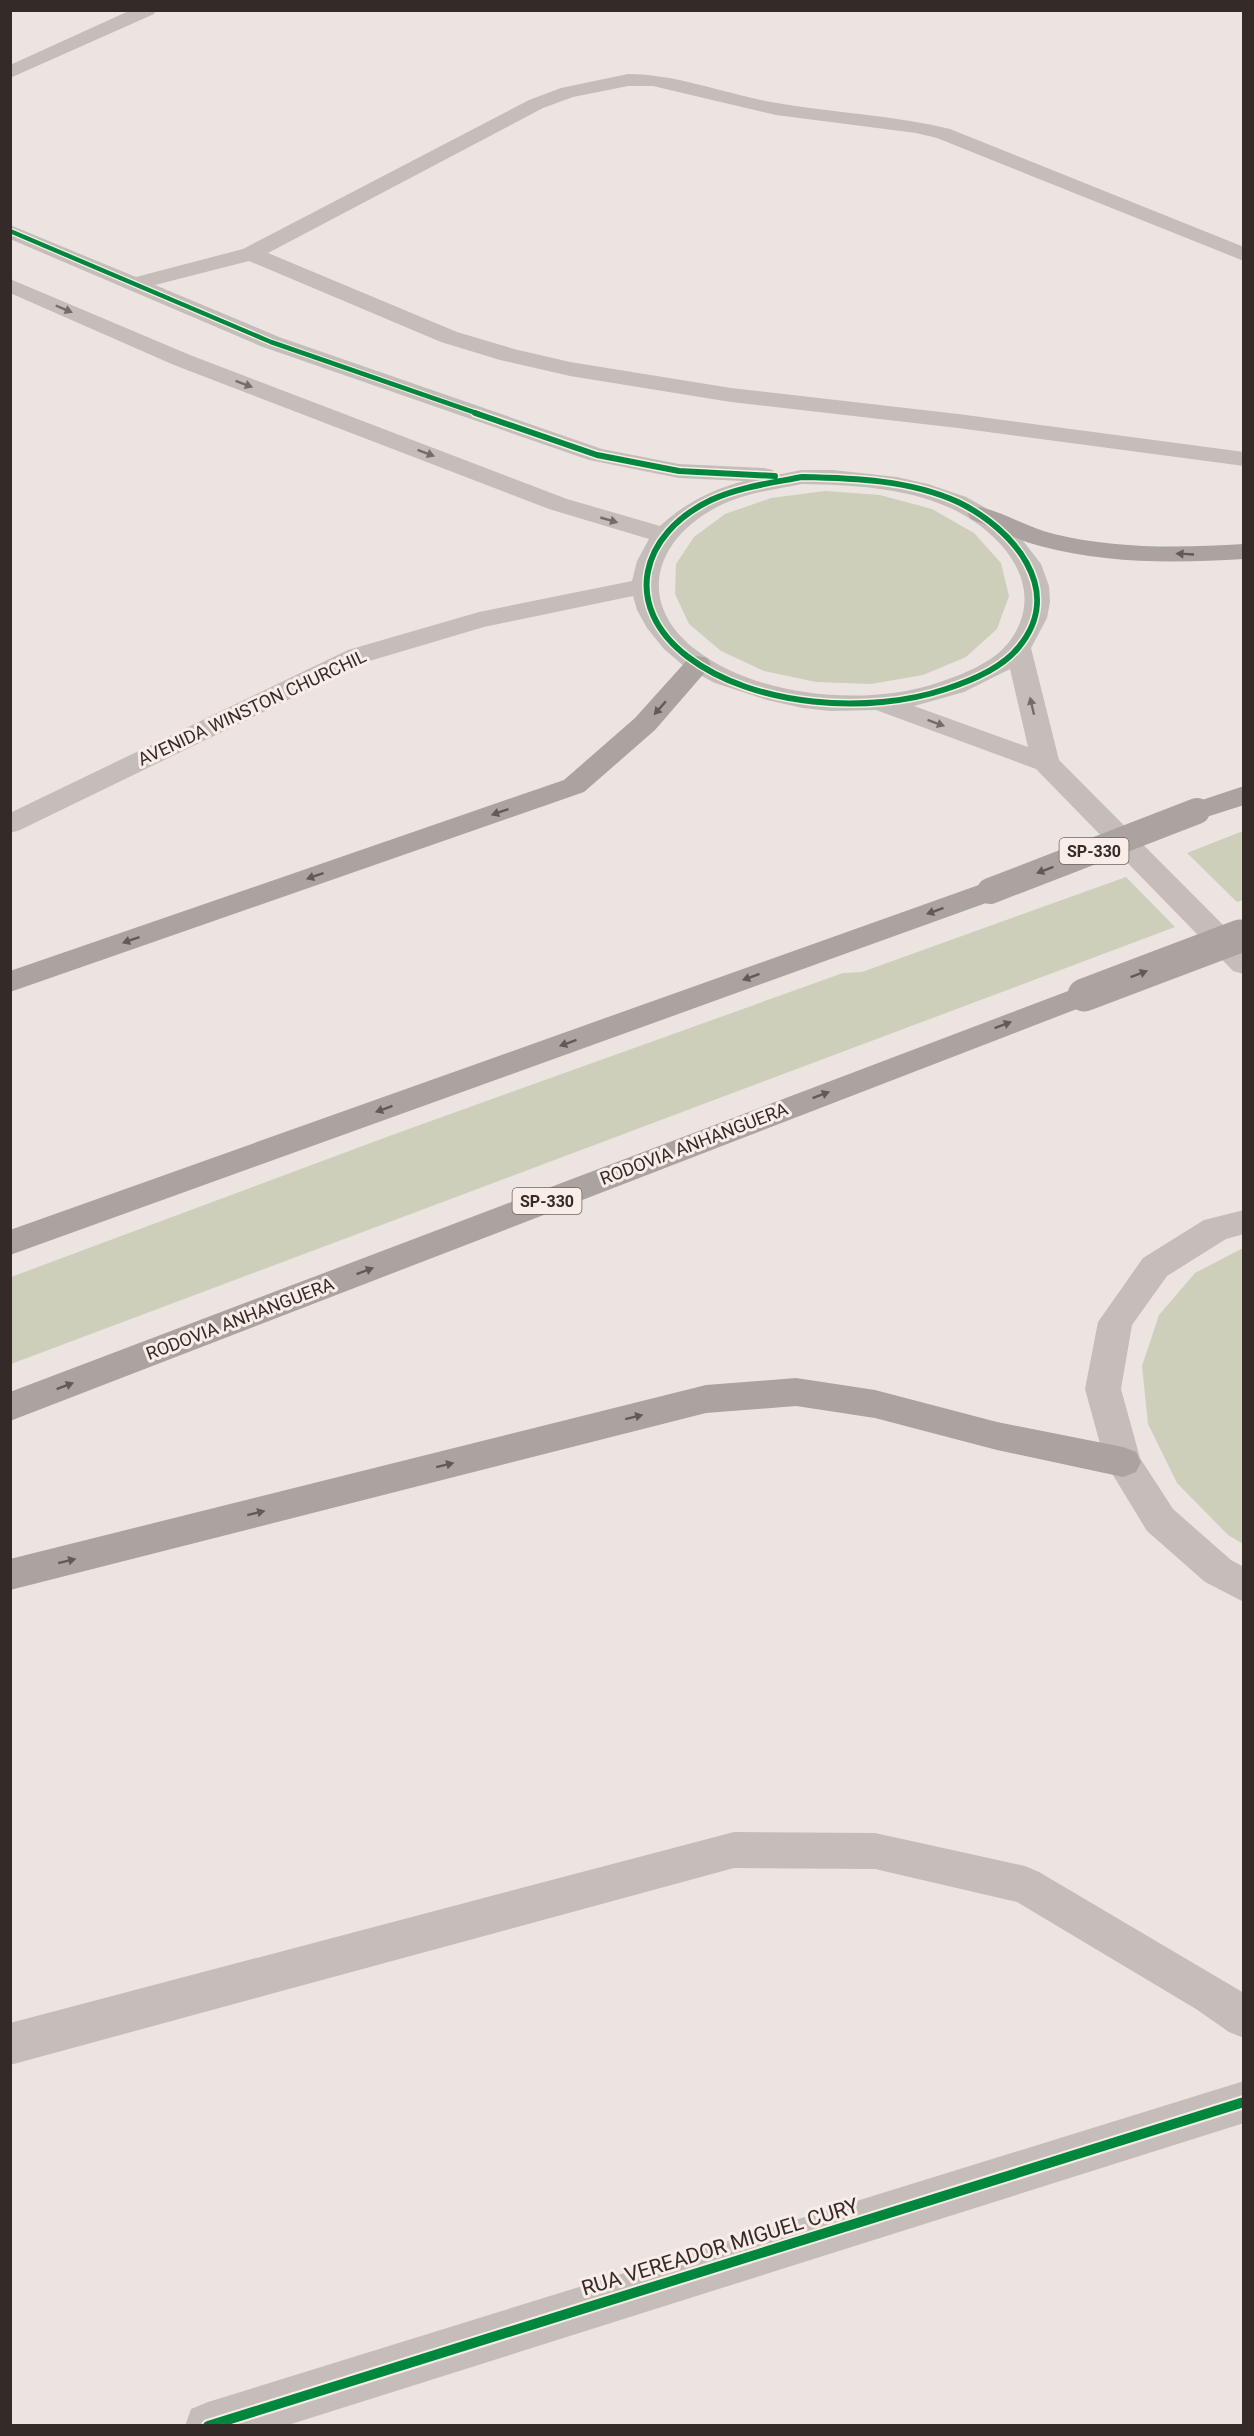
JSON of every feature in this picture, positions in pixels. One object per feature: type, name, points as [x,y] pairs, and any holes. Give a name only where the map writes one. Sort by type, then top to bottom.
[{"type":"highway","points":[[980,514],[1047,540],[1104,550],[1203,555],[1244,551]]},
{"type":"highway","points":[[10,982],[574,786],[645,724],[698,664]]},
{"type":"highway","name":"SP-330","points":[[10,1243],[990,891],[1244,795]]},
{"type":"highway","name":"RODOVIA ANHANGUERA","points":[[10,1407],[1244,934]]},
{"type":"highway","points":[[10,1575],[706,1399],[796,1392],[875,1404],[997,1437],[1123,1462]]},
{"type":"street","points":[[10,72],[147,10]]},
{"type":"street","points":[[137,284],[251,254],[536,104],[568,92],[628,80],[653,80],[776,109],[916,127],[943,133],[1244,255]]},
{"type":"street","points":[[10,231],[271,342],[597,455],[679,471],[850,477],[898,483],[942,496],[980,514],[1016,543],[1036,577],[1037,613],[1018,648],[984,674],[938,693],[881,703],[814,702],[783,696],[751,689],[698,664],[669,640],[650,614],[643,586],[648,560],[663,535],[698,507],[745,487],[802,477]]},
{"type":"street","points":[[251,254],[449,337],[508,355],[570,369],[731,395],[958,421],[1244,459]]},
{"type":"street","points":[[10,285],[182,360],[558,504],[663,535]]},
{"type":"street","name":"AVENIDA WINSTON CHURCHIL","points":[[10,824],[357,656],[479,620],[643,586]]},
{"type":"street","points":[[1018,648],[1046,763]]},
{"type":"street","points":[[881,703],[1046,763],[1244,964]]},
{"type":"street","points":[[1244,1222],[1216,1229],[1155,1267],[1115,1322],[1103,1389],[1123,1462],[1160,1520],[1218,1571],[1244,1586]]},
{"type":"street","points":[[10,2044],[734,1850],[875,1851],[1025,1885],[1211,1995],[1244,2018]]},
{"type":"street","name":"RUA VEREADOR MIGUEL CURY","points":[[208,2426],[1244,2102]]},
{"type":"green space","points":[[825,491],[880,495],[932,509],[974,533],[1001,563],[1009,596],[997,629],[966,657],[923,675],[871,684],[816,682],[764,671],[721,651],[689,624],[675,594],[676,564],[694,537],[725,514],[771,498]]},
{"type":"green space","points":[[1243,831],[1243,900],[1237,902],[1187,853]]},
{"type":"green space","points":[[1126,877],[1175,927],[11,1364],[11,1277],[392,1135],[843,973],[862,972]]},
{"type":"green space","points":[[1243,1248],[1243,1544],[1228,1535],[1177,1483],[1148,1424],[1142,1366],[1159,1315],[1195,1273]]},
{"type":"cycle path","points":[[10,231],[271,342],[597,455],[679,471],[775,476]]},
{"type":"cycle path","points":[[802,477],[897,484],[928,491],[958,502],[985,518],[1008,538],[1028,564],[1035,578],[1036,610],[1019,647],[985,673],[955,686],[912,698],[858,703],[830,703],[776,695],[725,677],[688,657],[660,628],[650,610],[645,593],[645,577],[649,561],[657,546],[681,519],[709,501],[734,491],[802,477]]},
{"type":"cycle path","points":[[208,2426],[1244,2102]]}]
